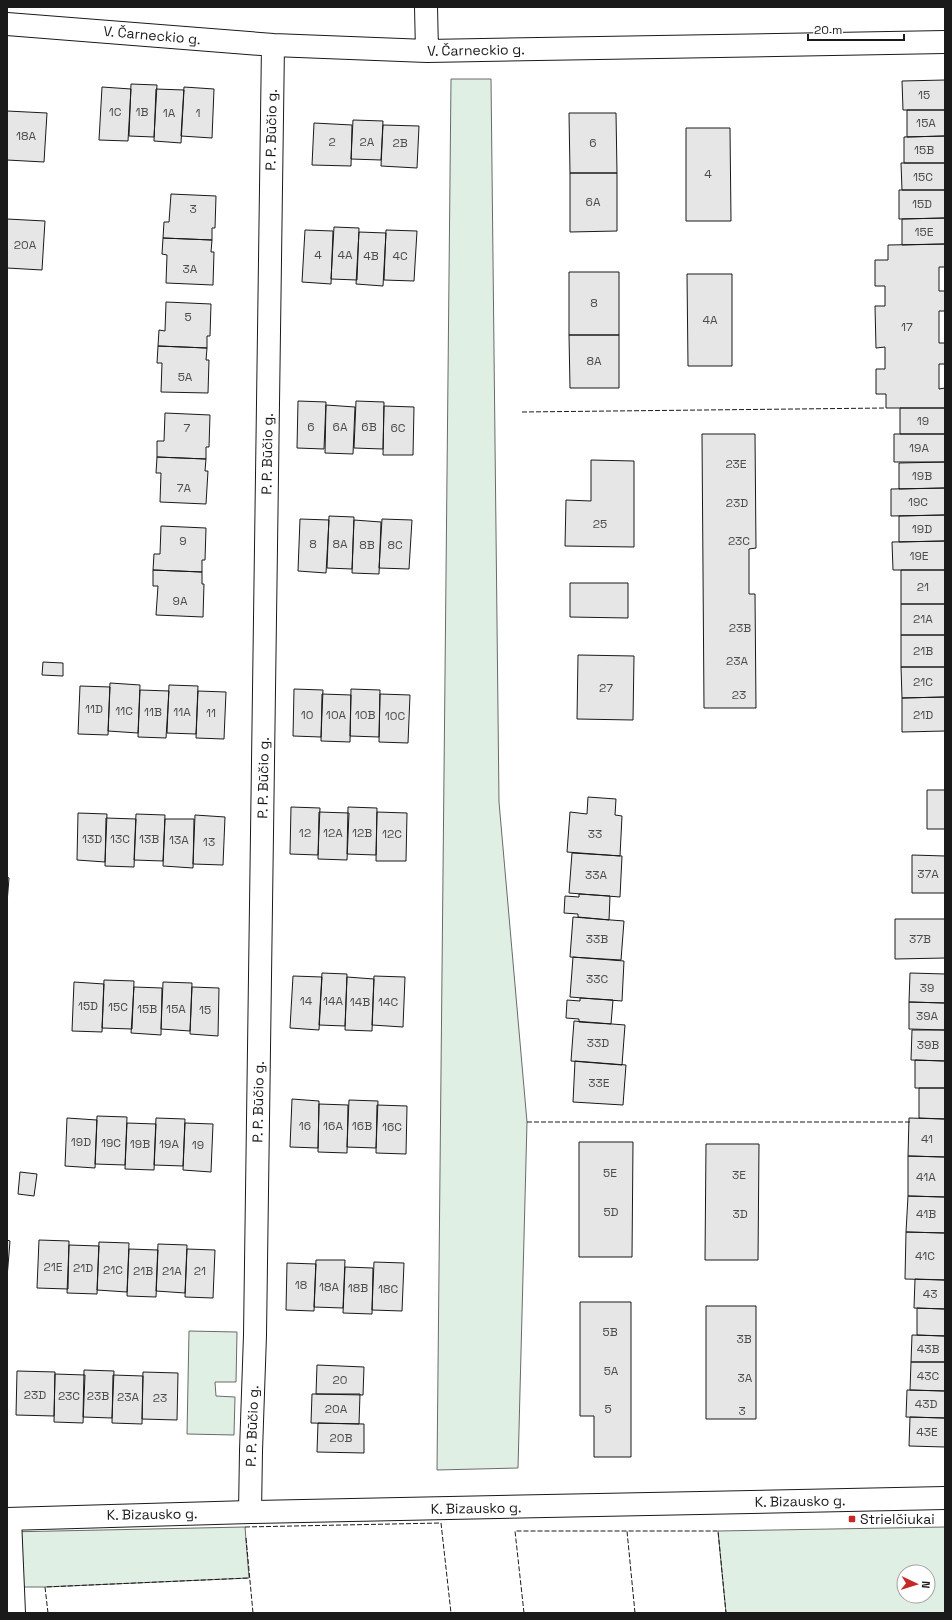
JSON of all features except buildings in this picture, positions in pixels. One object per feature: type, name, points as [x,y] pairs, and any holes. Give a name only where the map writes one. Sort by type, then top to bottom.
[{"type":"street","points":[[426,7],[427,51]]},
{"type":"street","name":"V. Čarneckio g.","points":[[7,24],[273,45],[427,51],[945,42]]},
{"type":"street","name":"P. P. Būčio g.","points":[[250,1512],[255,1335],[273,45]]},
{"type":"street","name":"K. Bizausko g.","points":[[9,1519],[250,1512],[945,1498]]},
{"type":"street","points":[[9,1519],[14,1613]]},
{"type":"green space","points":[[451,79],[491,79],[499,802],[527,1122],[518,1468],[437,1470]]},
{"type":"green space","points":[[189,1331],[237,1332],[236,1382],[215,1382],[216,1396],[235,1397],[234,1435],[187,1434]]},
{"type":"green space","points":[[245,1527],[249,1578],[45,1587],[7,1587],[7,1532]]},
{"type":"green space","points":[[945,1527],[945,1613],[726,1613],[718,1531]]},
{"type":"fence","points":[[522,412],[886,408]]},
{"type":"fence","points":[[527,1122],[910,1122]]},
{"type":"fence","points":[[245,1527],[441,1523],[451,1613]]},
{"type":"fence","points":[[524,1613],[515,1531],[627,1531]]},
{"type":"fence","points":[[635,1613],[627,1531],[718,1531],[726,1613]]},
{"type":"fence","points":[[246,1538],[253,1613]]},
{"type":"fence","points":[[48,1613],[45,1587],[249,1578]]},
{"type":"place","name":"Strielčiukai","points":[[852,1519]]}]
